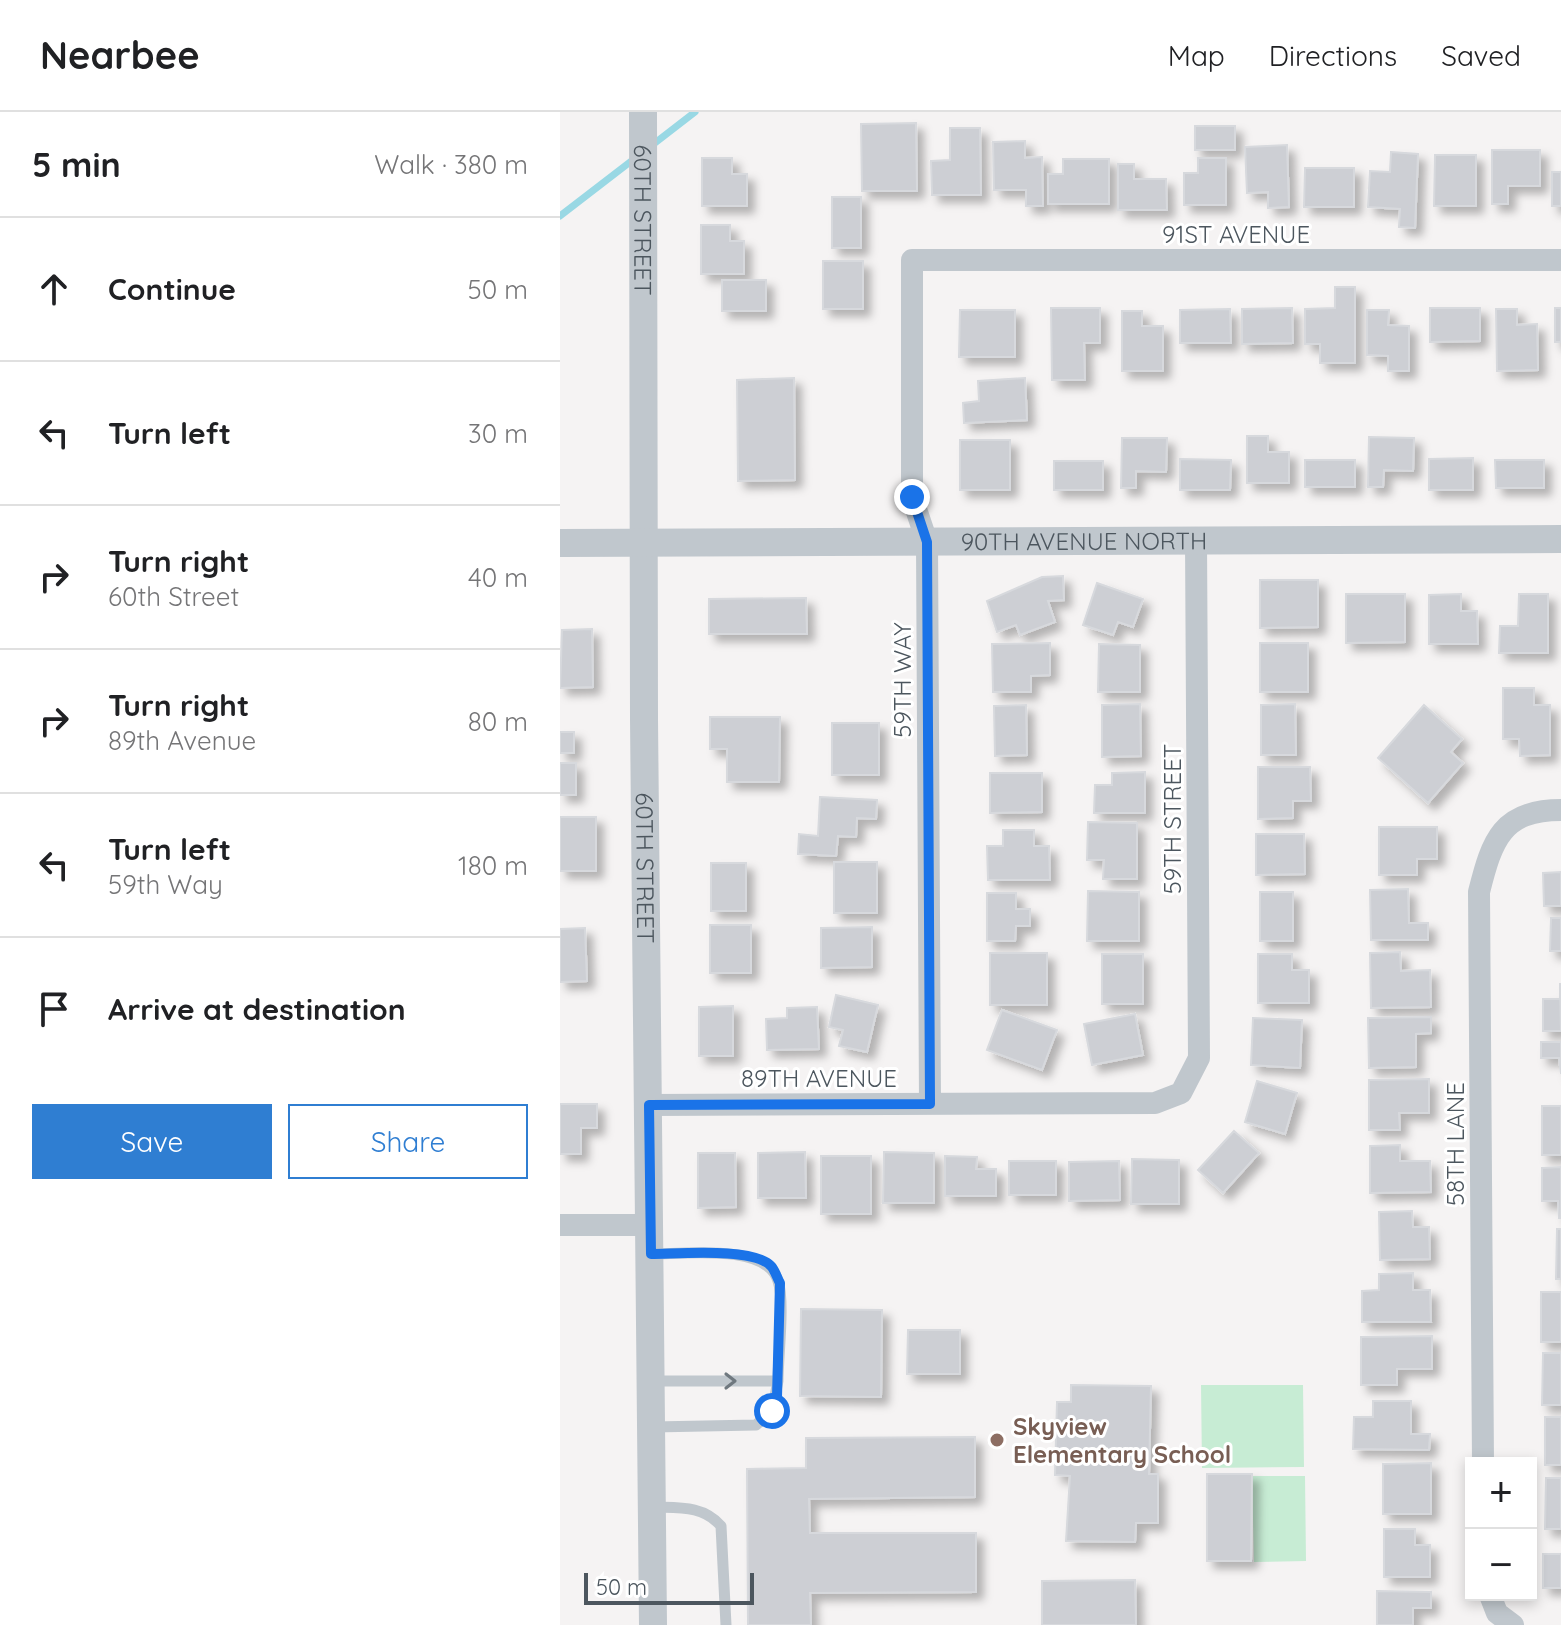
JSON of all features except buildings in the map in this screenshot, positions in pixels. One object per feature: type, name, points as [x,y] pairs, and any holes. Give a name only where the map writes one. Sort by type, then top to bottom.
[{"type":"street","name":"60TH STREET","points":[[643,112],[653,1625]]},
{"type":"street","name":"91ST AVENUE","points":[[912,260],[1561,260]]},
{"type":"street","name":"59TH WAY","points":[[912,260],[912,497],[927,542],[930,1104]]},
{"type":"street","name":"90TH AVENUE NORTH","points":[[560,543],[1561,539]]},
{"type":"street","name":"59TH STREET","points":[[1181,1093],[1199,1058],[1196,540]]},
{"type":"street","name":"58TH LANE","points":[[1483,1457],[1479,892],[1487,860],[1503,829],[1534,810],[1561,810]]},
{"type":"street","name":"89TH AVENUE","points":[[649,1105],[1155,1103],[1181,1093]]},
{"type":"street","points":[[560,1225],[651,1225]]},
{"type":"lane","points":[[651,1254],[738,1255],[772,1266],[780,1283],[778,1381],[772,1411],[756,1425],[652,1427]]},
{"type":"lane","points":[[652,1381],[778,1381]]},
{"type":"lane","points":[[653,1507],[696,1508],[713,1516],[721,1526],[726,1625]]},
{"type":"green space","points":[[1201,1385],[1303,1385],[1304,1467],[1202,1468]]},
{"type":"green space","points":[[1252,1476],[1305,1476],[1306,1561],[1254,1562]]},
{"type":"waterway","points":[[651,146],[695,112]]},
{"type":"waterway","points":[[560,216],[634,159]]},
{"type":"place","name":"Skyview Elementary School","points":[[997,1440]]},
{"type":"route","points":[[772,1411],[777,1397],[780,1283],[772,1266],[758,1258],[651,1254],[649,1105],[930,1104],[927,542],[912,497]]}]
